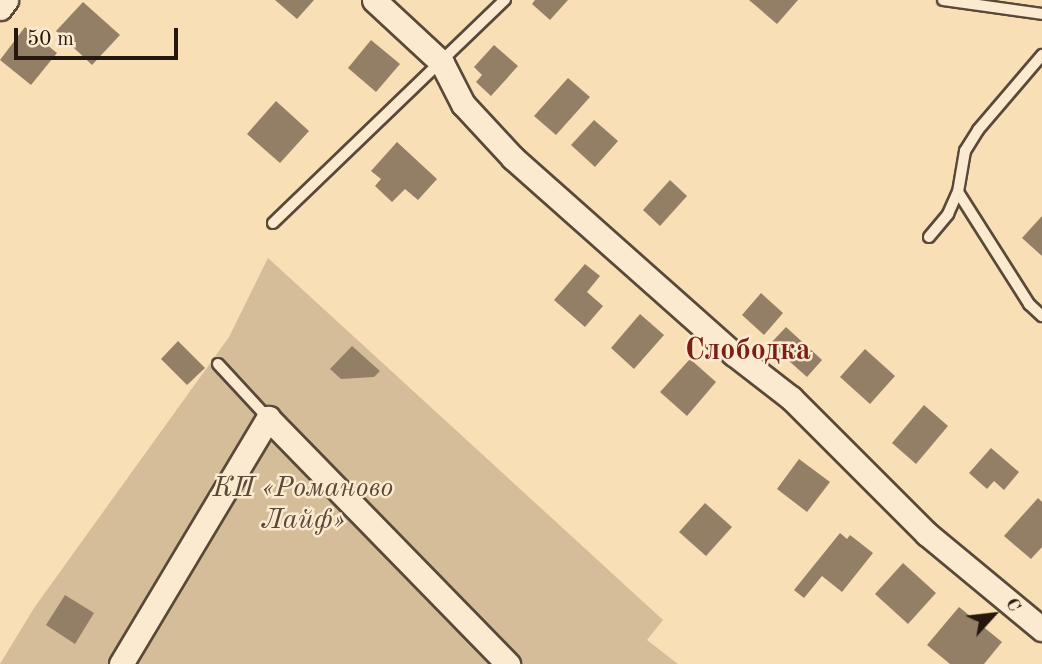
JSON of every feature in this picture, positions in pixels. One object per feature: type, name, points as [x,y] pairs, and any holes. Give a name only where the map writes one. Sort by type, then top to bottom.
[{"type":"street","points":[[0,8],[6,0]]},
{"type":"street","points":[[374,0],[442,63],[463,104],[513,158],[734,354],[790,398],[927,534],[1042,629]]},
{"type":"street","points":[[121,664],[268,418],[508,664]]},
{"type":"lane","points":[[273,223],[505,0]]},
{"type":"lane","points":[[943,0],[1042,14]]},
{"type":"lane","points":[[929,237],[958,192],[965,151],[978,130],[1042,55]]},
{"type":"lane","points":[[958,192],[1029,304],[1042,316]]},
{"type":"lane","points":[[218,364],[268,418]]},
{"type":"green space","name":"КП «Романово Лайф»","points":[[268,258],[663,620],[647,640],[678,664],[0,664],[34,608],[229,337]]},
{"type":"building","points":[[275,0],[314,0],[297,19]]},
{"type":"building","points":[[535,0],[568,0],[550,20],[532,4]]},
{"type":"building","points":[[749,0],[798,0],[777,24]]},
{"type":"building","points":[[83,2],[120,35],[92,65],[56,31]]},
{"type":"building","points":[[25,27],[57,53],[31,85],[0,60]]},
{"type":"building","points":[[371,40],[400,64],[376,92],[348,68]]},
{"type":"building","points":[[494,45],[518,66],[491,96],[476,82],[482,75],[474,67]]},
{"type":"building","points":[[568,78],[590,97],[556,135],[534,116]]},
{"type":"building","points":[[276,101],[309,131],[280,163],[247,134]]},
{"type":"building","points":[[594,120],[618,141],[595,167],[571,145]]},
{"type":"building","points":[[397,142],[437,179],[418,200],[405,189],[392,202],[375,186],[381,179],[371,171]]},
{"type":"building","points":[[670,180],[687,196],[660,226],[643,210]]},
{"type":"building","points":[[1042,216],[1042,256],[1022,238]]},
{"type":"building","points":[[585,264],[600,276],[587,292],[603,306],[585,327],[554,300]]},
{"type":"building","points":[[761,293],[783,313],[764,335],[742,315]]},
{"type":"building","points":[[640,314],[664,335],[634,369],[611,348]]},
{"type":"building","points":[[786,327],[822,360],[807,377],[770,344]]},
{"type":"building","points":[[178,341],[205,368],[187,385],[161,359]]},
{"type":"building","points":[[352,346],[380,371],[374,377],[341,379],[330,369]]},
{"type":"building","points":[[865,349],[895,376],[870,404],[840,377]]},
{"type":"building","points":[[690,359],[716,382],[687,416],[660,392]]},
{"type":"building","points":[[924,405],[948,426],[916,464],[892,443]]},
{"type":"building","points":[[991,448],[1019,472],[1004,490],[994,481],[987,489],[969,473]]},
{"type":"building","points":[[799,459],[830,482],[807,512],[777,489]]},
{"type":"building","points":[[1038,498],[1042,502],[1042,547],[1031,559],[1004,536]]},
{"type":"building","points":[[705,503],[732,527],[706,556],[679,532]]},
{"type":"building","points":[[840,533],[847,539],[850,535],[873,553],[842,592],[822,576],[804,598],[794,590]]},
{"type":"building","points":[[903,563],[936,593],[908,624],[875,594]]},
{"type":"building","points":[[65,595],[94,613],[75,644],[46,625]]},
{"type":"building","points":[[959,607],[1002,642],[984,664],[950,664],[927,645]]},
{"type":"district","name":"Слободка","points":[[748,351]]}]
